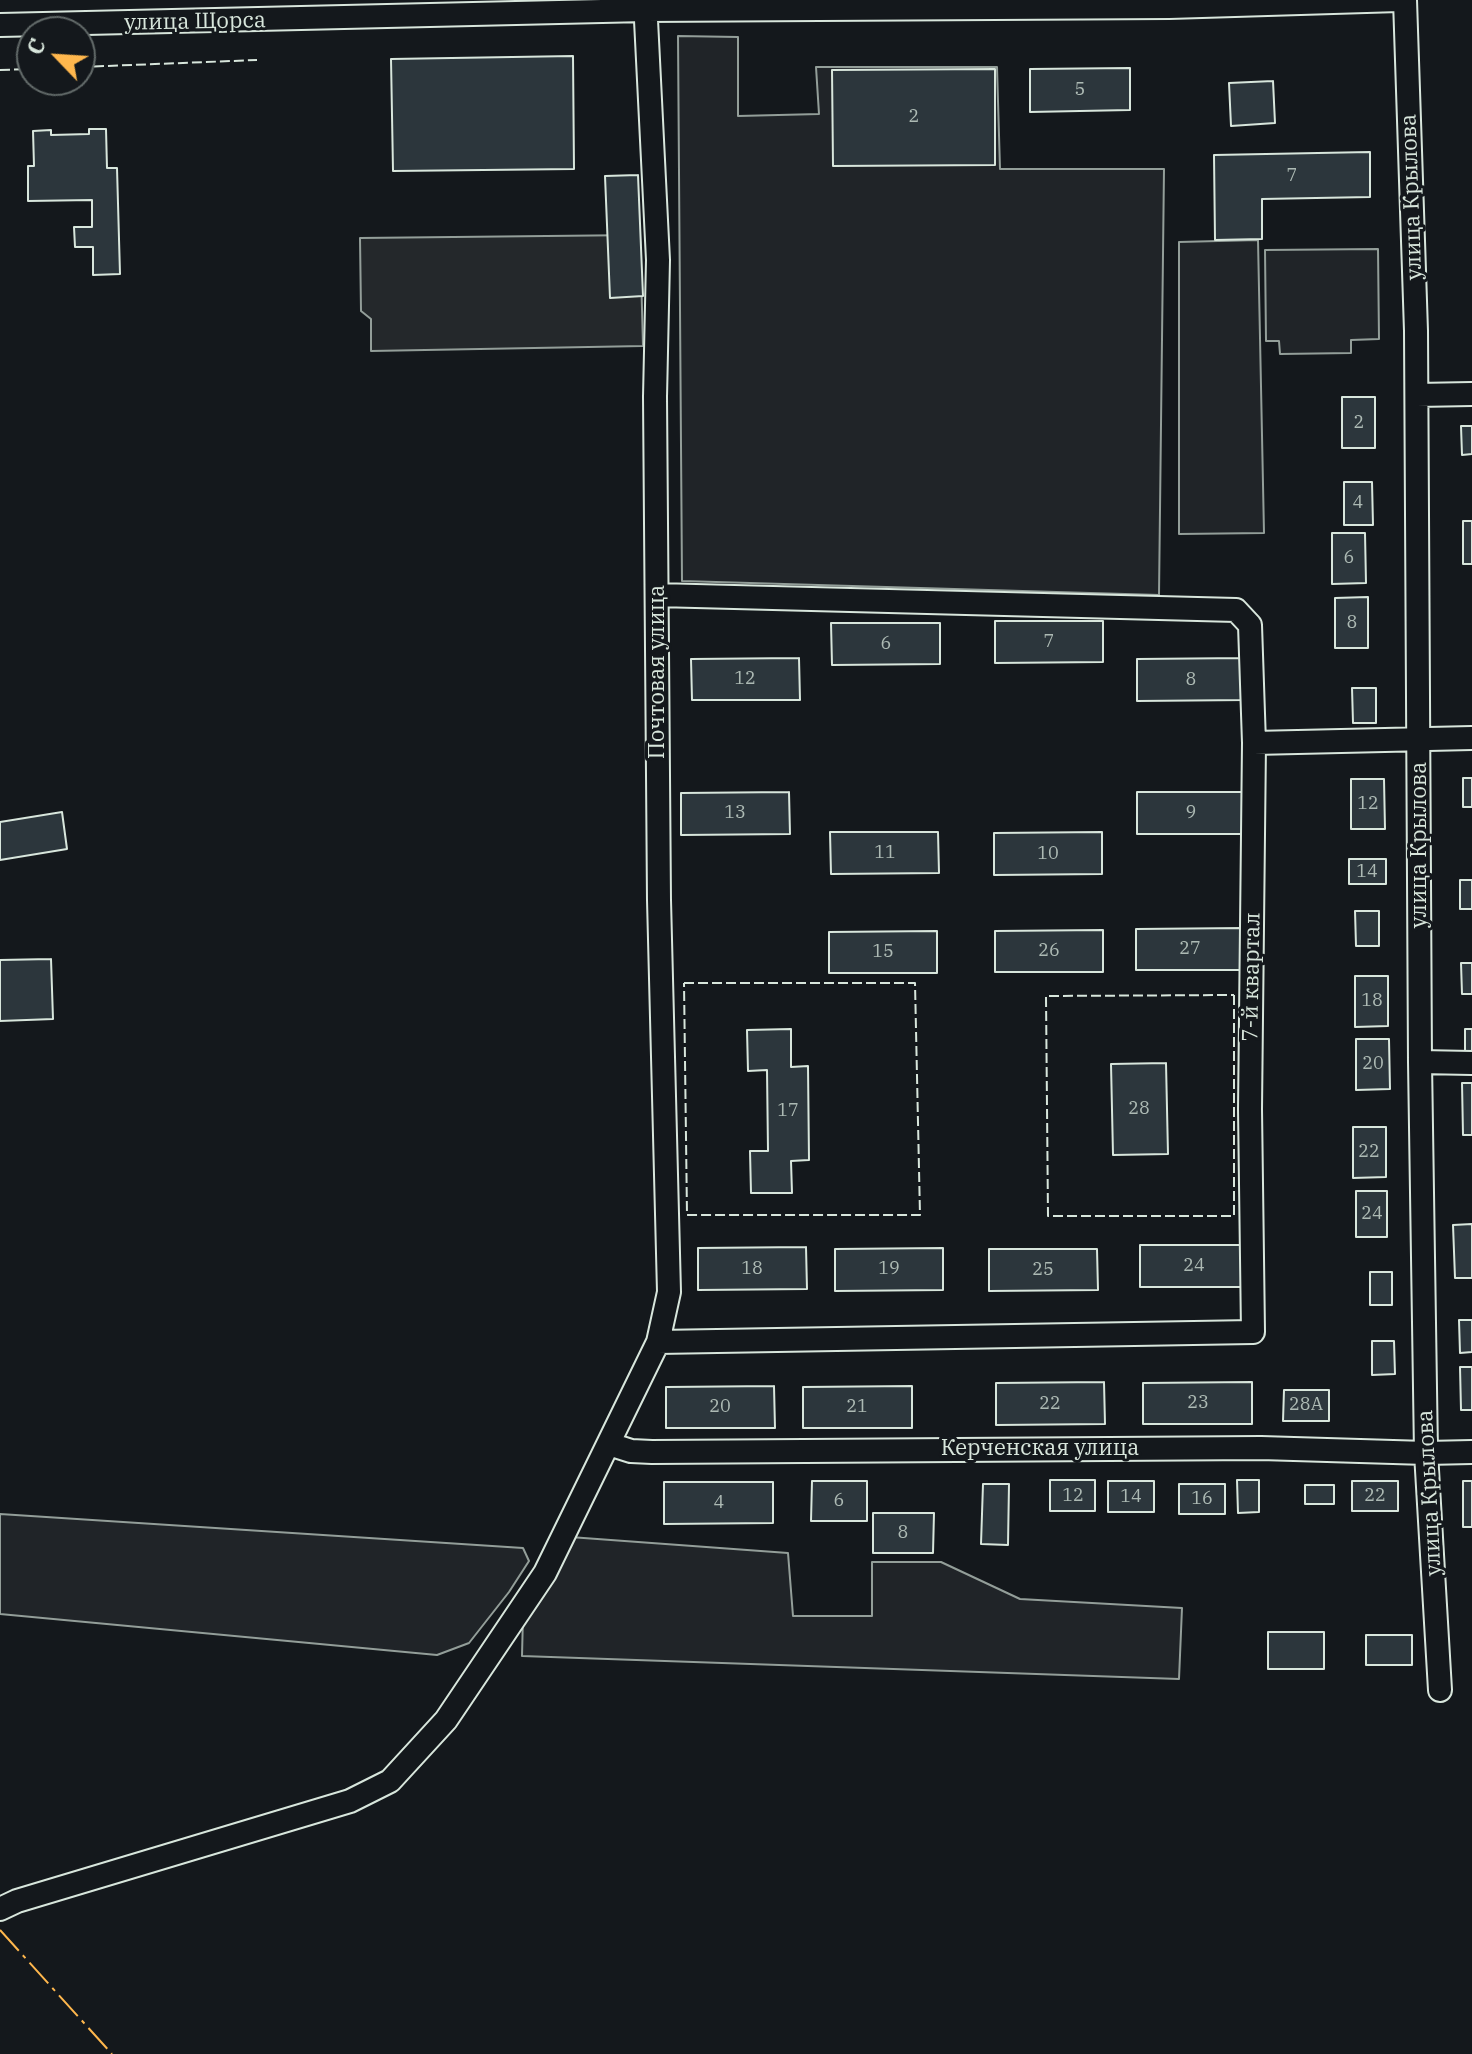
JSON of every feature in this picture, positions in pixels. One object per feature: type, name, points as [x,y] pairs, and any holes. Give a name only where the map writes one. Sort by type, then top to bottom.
[{"type":"street","name":"улица Щорса","points":[[0,25],[645,5],[1402,0]]},
{"type":"street","name":"улица Крылова","points":[[1402,0],[1417,395],[1420,1062],[1426,1453],[1440,1690]]},
{"type":"street","name":"Почтовая улица","points":[[0,1909],[17,1901],[350,1801],[390,1781],[446,1720],[545,1573],[658,1342],[669,1292],[659,900],[655,397],[658,260],[645,5]]},
{"type":"street","points":[[1417,395],[1472,394]]},
{"type":"street","name":"7-й квартал","points":[[657,595],[1236,610],[1250,625],[1254,743],[1250,1109],[1253,1332],[658,1342]]},
{"type":"street","points":[[1254,743],[1472,738]]},
{"type":"street","points":[[1420,1062],[1472,1063]]},
{"type":"street","name":"Керченская улица","points":[[609,1444],[631,1451],[652,1452],[1261,1448],[1472,1452]]},
{"type":"shaded area","points":[[678,36],[738,37],[738,116],[819,114],[816,67],[997,67],[1000,169],[1164,169],[1159,595],[682,581]]},
{"type":"shaded area","points":[[640,235],[643,346],[371,351],[371,319],[361,311],[360,238]]},
{"type":"shaded area","points":[[1258,240],[1264,533],[1179,534],[1179,242]]},
{"type":"shaded area","points":[[1378,249],[1379,339],[1351,340],[1351,353],[1280,354],[1279,341],[1266,341],[1265,250]]},
{"type":"shaded area","points":[[0,1514],[523,1548],[529,1561],[469,1643],[437,1655],[0,1614]]},
{"type":"shaded area","points":[[570,1537],[788,1553],[793,1616],[872,1616],[872,1562],[941,1562],[1020,1599],[1182,1608],[1179,1679],[522,1656],[523,1615]]},
{"type":"building","points":[[573,56],[574,169],[393,171],[391,59]]},
{"type":"building","points":[[1130,68],[1130,110],[1030,112],[1030,69]]},
{"type":"building","points":[[995,69],[995,165],[833,166],[832,70]]},
{"type":"building","points":[[1273,81],[1275,123],[1231,126],[1229,83]]},
{"type":"building","points":[[89,129],[106,129],[107,168],[117,168],[120,274],[93,275],[93,247],[75,247],[74,227],[92,227],[92,200],[28,201],[28,166],[34,166],[33,131],[51,130],[51,135],[89,134]]},
{"type":"building","points":[[1370,152],[1370,197],[1262,199],[1262,239],[1215,240],[1214,155]]},
{"type":"building","points":[[638,175],[643,296],[610,298],[605,176]]},
{"type":"building","points":[[1342,397],[1375,397],[1375,448],[1342,448]]},
{"type":"building","points":[[1461,426],[1472,426],[1472,454],[1462,455]]},
{"type":"building","points":[[1344,482],[1372,482],[1373,525],[1344,525]]},
{"type":"building","points":[[1463,521],[1472,521],[1472,564],[1463,564]]},
{"type":"building","points":[[1332,533],[1365,533],[1366,583],[1332,584]]},
{"type":"building","points":[[1368,597],[1368,648],[1335,648],[1335,598]]},
{"type":"building","points":[[995,621],[1103,621],[1103,662],[995,663]]},
{"type":"building","points":[[831,623],[940,623],[940,664],[832,665]]},
{"type":"building","points":[[799,658],[800,700],[692,700],[691,659]]},
{"type":"building","points":[[1245,658],[1246,700],[1137,701],[1137,659]]},
{"type":"building","points":[[1352,688],[1376,688],[1376,723],[1353,723]]},
{"type":"building","points":[[1463,778],[1472,778],[1472,807],[1463,807]]},
{"type":"building","points":[[1351,779],[1384,779],[1385,829],[1351,829]]},
{"type":"building","points":[[789,792],[790,834],[681,835],[681,793]]},
{"type":"building","points":[[1137,792],[1245,792],[1245,834],[1137,834]]},
{"type":"building","points":[[62,812],[67,849],[0,860],[0,822]]},
{"type":"building","points":[[830,832],[938,832],[939,873],[831,874]]},
{"type":"building","points":[[1102,832],[1102,874],[994,875],[994,833]]},
{"type":"building","points":[[1349,859],[1386,859],[1386,884],[1349,884]]},
{"type":"building","points":[[1460,880],[1472,880],[1472,909],[1460,909]]},
{"type":"building","points":[[1355,911],[1379,911],[1379,946],[1356,946]]},
{"type":"building","points":[[1244,928],[1244,970],[1136,970],[1136,929]]},
{"type":"building","points":[[1103,930],[1103,972],[995,972],[995,931]]},
{"type":"building","points":[[937,931],[937,973],[829,973],[829,932]]},
{"type":"building","points":[[51,959],[53,1019],[0,1021],[0,960]]},
{"type":"building","points":[[1461,963],[1472,963],[1472,994],[1462,994]]},
{"type":"building","points":[[1355,976],[1388,976],[1388,1026],[1355,1027]]},
{"type":"building","points":[[791,1029],[791,1067],[808,1066],[809,1160],[791,1161],[792,1193],[751,1193],[750,1151],[768,1151],[767,1070],[748,1071],[747,1030]]},
{"type":"building","points":[[1465,1029],[1472,1029],[1472,1058],[1465,1058]]},
{"type":"building","points":[[1356,1039],[1389,1039],[1390,1089],[1356,1090]]},
{"type":"building","points":[[1166,1063],[1168,1154],[1113,1155],[1111,1064]]},
{"type":"building","points":[[1462,1083],[1472,1083],[1472,1135],[1463,1135]]},
{"type":"building","points":[[1353,1127],[1386,1127],[1386,1177],[1353,1178]]},
{"type":"building","points":[[1356,1191],[1387,1191],[1387,1237],[1356,1237]]},
{"type":"building","points":[[1472,1224],[1472,1278],[1455,1278],[1453,1225]]},
{"type":"building","points":[[1140,1245],[1248,1245],[1248,1287],[1140,1287]]},
{"type":"building","points":[[806,1247],[807,1289],[698,1290],[698,1248]]},
{"type":"building","points":[[943,1248],[943,1290],[835,1291],[835,1249]]},
{"type":"building","points":[[989,1249],[1097,1249],[1098,1290],[989,1291]]},
{"type":"building","points":[[1370,1272],[1392,1272],[1392,1305],[1370,1305]]},
{"type":"building","points":[[1459,1320],[1472,1320],[1472,1352],[1460,1353]]},
{"type":"building","points":[[1372,1341],[1394,1341],[1395,1374],[1372,1375]]},
{"type":"building","points":[[1460,1367],[1472,1367],[1472,1410],[1461,1410]]},
{"type":"building","points":[[1104,1382],[1105,1424],[996,1425],[996,1383]]},
{"type":"building","points":[[1252,1382],[1252,1424],[1143,1424],[1143,1383]]},
{"type":"building","points":[[774,1386],[775,1428],[666,1428],[666,1387]]},
{"type":"building","points":[[912,1386],[912,1428],[803,1428],[803,1387]]},
{"type":"building","points":[[1284,1390],[1329,1390],[1329,1421],[1283,1421]]},
{"type":"building","points":[[1050,1480],[1095,1480],[1095,1511],[1050,1511]]},
{"type":"building","points":[[1237,1480],[1259,1480],[1259,1512],[1238,1513]]},
{"type":"building","points":[[812,1481],[867,1481],[867,1521],[811,1521]]},
{"type":"building","points":[[1108,1481],[1154,1481],[1154,1512],[1108,1512]]},
{"type":"building","points":[[1352,1481],[1398,1481],[1398,1511],[1352,1511]]},
{"type":"building","points":[[1463,1481],[1472,1481],[1472,1527],[1463,1527]]},
{"type":"building","points":[[664,1482],[773,1482],[773,1523],[664,1524]]},
{"type":"building","points":[[983,1484],[1009,1484],[1008,1545],[981,1544]]},
{"type":"building","points":[[1179,1484],[1225,1484],[1225,1514],[1179,1514]]},
{"type":"building","points":[[1305,1485],[1334,1485],[1334,1504],[1305,1504]]},
{"type":"building","points":[[873,1513],[934,1513],[933,1553],[873,1553]]},
{"type":"building","points":[[1268,1632],[1324,1632],[1324,1669],[1268,1669]]},
{"type":"building","points":[[1366,1635],[1412,1635],[1412,1665],[1366,1665]]},
{"type":"fence","points":[[96,66],[257,60]]},
{"type":"fence","points":[[0,70],[16,70]]},
{"type":"fence","points":[[684,983],[915,983],[920,1215],[687,1215],[684,983]]},
{"type":"fence","points":[[1234,995],[1234,1216],[1048,1216],[1046,996],[1234,995]]},
{"type":"power","points":[[0,1930],[112,2054]]}]
